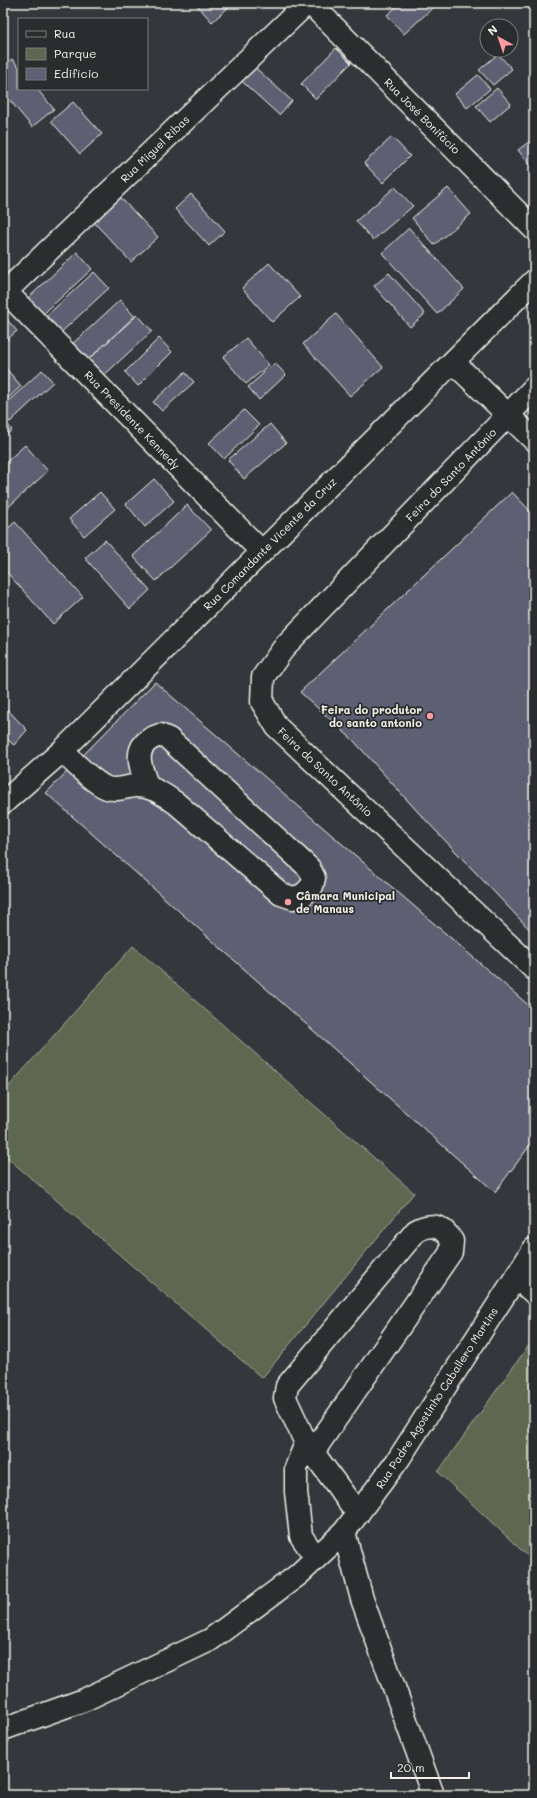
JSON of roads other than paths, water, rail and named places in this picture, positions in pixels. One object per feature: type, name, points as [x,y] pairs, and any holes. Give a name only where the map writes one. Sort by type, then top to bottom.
[{"type":"street","name":"Rua José Bonifácio","points":[[309,3],[534,229]]},
{"type":"street","name":"Rua Miguel Ribas","points":[[4,291],[309,3]]},
{"type":"street","name":"Rua Comandante Vicente da Cruz","points":[[3,803],[62,751],[534,281]]},
{"type":"street","name":"Rua Presidente Kennedy","points":[[4,291],[262,552]]},
{"type":"street","points":[[453,362],[534,440]]},
{"type":"street","name":"Feira do Santo Antônio","points":[[534,388],[286,645],[263,677],[262,702],[277,727],[534,969]]},
{"type":"street","points":[[62,751],[97,782],[108,788],[120,789],[134,786],[148,787],[161,792],[176,803],[281,894],[293,898],[303,896],[312,886],[314,878],[310,868],[169,740],[160,735],[150,738],[142,746],[139,756],[140,767],[148,787]]},
{"type":"street","points":[[316,1558],[301,1536],[296,1492],[296,1468],[310,1447],[451,1252],[452,1241],[447,1233],[433,1225],[424,1226],[416,1231],[287,1386],[285,1398],[310,1447],[358,1514]]},
{"type":"street","name":"Rua Padre Agostinho Caballero Martins","points":[[3,1729],[84,1700],[210,1640],[298,1575],[344,1532],[398,1460],[534,1249]]},
{"type":"street","points":[[516,1277],[534,1293]]},
{"type":"street","points":[[344,1532],[362,1599],[433,1795]]},
{"type":"place","name":"Feira do produtor do santo antonio","points":[[430,716]]},
{"type":"place","name":"Câmara Municipal de Manaus","points":[[288,902]]}]
